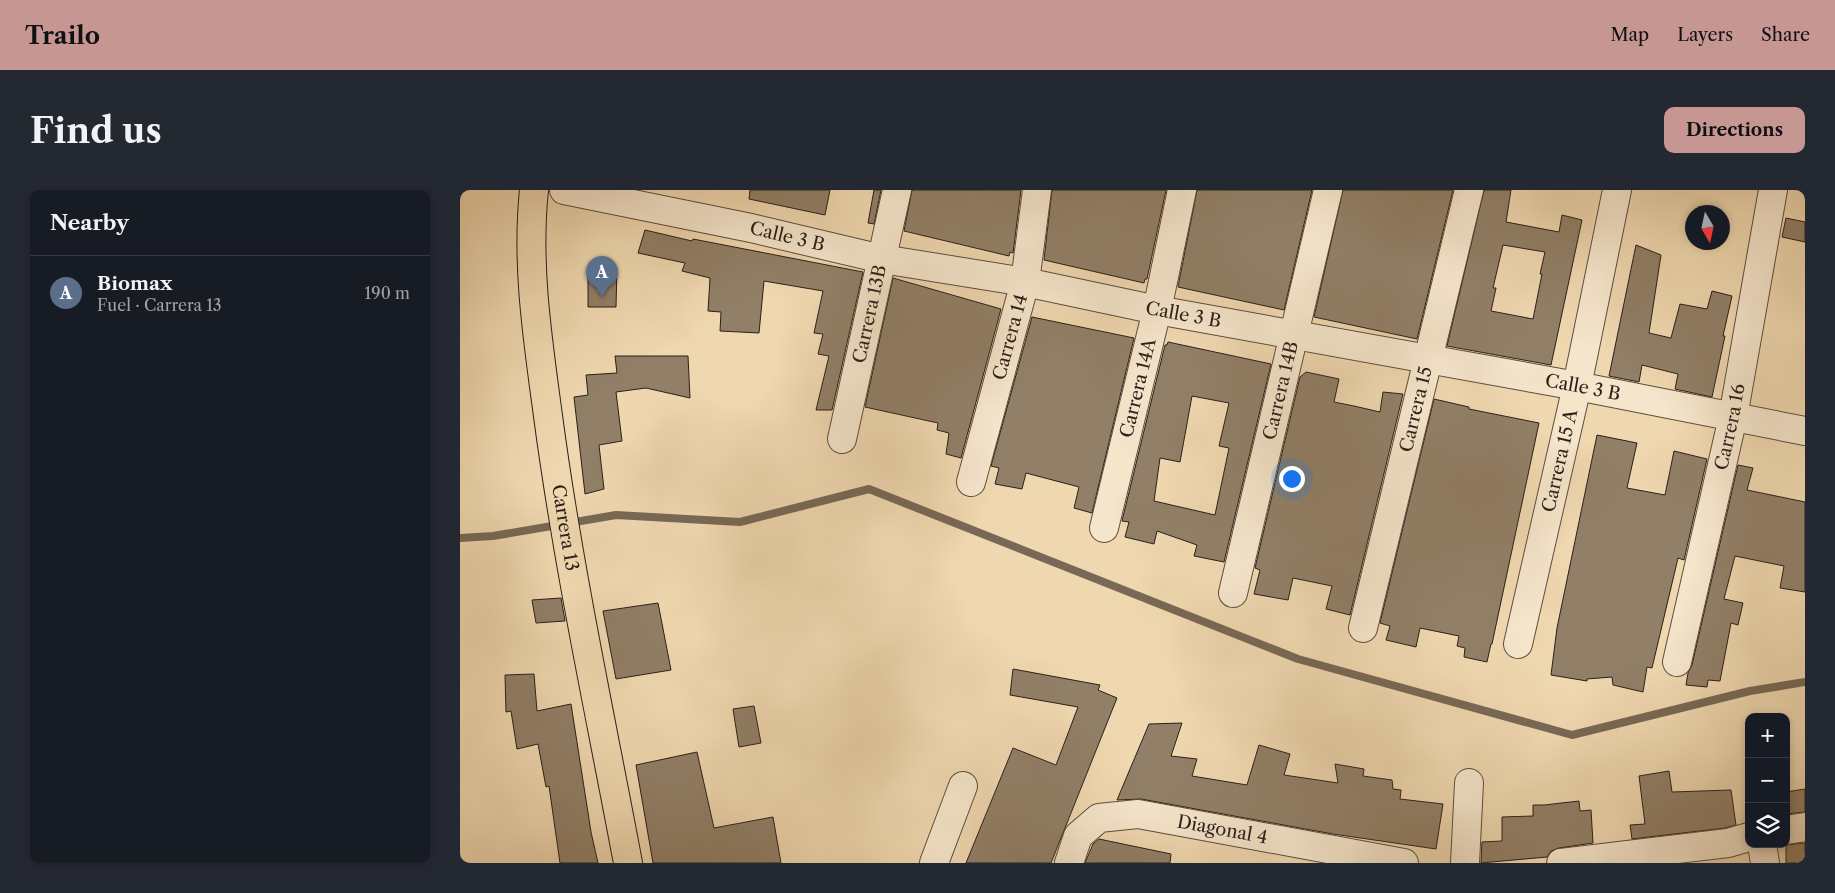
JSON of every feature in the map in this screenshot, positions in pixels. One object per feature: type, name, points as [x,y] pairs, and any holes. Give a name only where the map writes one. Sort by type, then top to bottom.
[{"type":"main road","name":"Carrera 13","points":[[534,190],[531,220],[532,293],[559,496],[568,552],[628,863]]},
{"type":"street","name":"Calle 3 B","points":[[564,190],[752,228],[882,259],[1025,282],[1157,310],[1577,386],[1805,431]]},
{"type":"street","name":"Carrera 13B","points":[[842,439],[897,190]]},
{"type":"street","name":"Carrera 14","points":[[970,482],[1025,282],[1037,190]]},
{"type":"street","name":"Carrera 14A","points":[[1104,528],[1157,310],[1182,190]]},
{"type":"street","name":"Carrera 14B","points":[[1233,593],[1328,190]]},
{"type":"street","name":"Carrera 15","points":[[1363,628],[1469,190]]},
{"type":"street","name":"Carrera 15 A","points":[[1518,644],[1577,386],[1617,190]]},
{"type":"street","name":"Carrera 16","points":[[1677,662],[1733,417],[1773,190]]},
{"type":"street","points":[[1465,863],[1469,783]]},
{"type":"street","points":[[934,863],[963,786]]},
{"type":"street","name":"Diagonal 4","points":[[1069,863],[1078,836],[1099,818],[1138,814],[1404,863]]},
{"type":"street","points":[[1790,829],[1805,827]]},
{"type":"street","points":[[1561,863],[1728,844],[1745,838]]},
{"type":"street","points":[[1763,848],[1765,863]]},
{"type":"building","points":[[750,190],[830,190],[825,215],[749,199]]},
{"type":"building","points":[[874,190],[881,190],[874,224],[868,223]]},
{"type":"building","points":[[912,190],[1021,190],[1013,253],[1010,252],[1009,256],[904,231]]},
{"type":"building","points":[[1052,190],[1166,190],[1147,279],[1145,279],[1144,283],[1044,260]]},
{"type":"building","points":[[1197,190],[1312,190],[1284,310],[1178,287]]},
{"type":"building","points":[[1343,190],[1453,190],[1417,339],[1314,317]]},
{"type":"building","points":[[1484,190],[1511,190],[1506,222],[1559,232],[1562,215],[1582,220],[1551,365],[1447,346]],"holes":[[[1503,245],[1545,252],[1533,319],[1491,311],[1496,288],[1493,288]]]},
{"type":"building","points":[[1786,218],[1805,222],[1805,242],[1782,237]]},
{"type":"building","points":[[645,230],[692,241],[693,239],[863,272],[832,410],[816,410],[829,356],[818,354],[823,334],[814,333],[823,291],[764,281],[759,333],[720,331],[721,312],[708,311],[710,278],[682,271],[685,263],[638,253]]},
{"type":"building","points":[[1636,245],[1661,255],[1649,333],[1671,338],[1680,304],[1707,309],[1712,291],[1732,296],[1712,397],[1675,389],[1678,374],[1642,365],[1639,382],[1609,376]]},
{"type":"building","points":[[588,267],[617,268],[616,307],[588,307]]},
{"type":"building","points":[[893,278],[1001,309],[961,458],[946,454],[949,433],[937,430],[938,423],[865,407]]},
{"type":"building","points":[[1032,317],[1134,338],[1092,513],[1074,508],[1079,487],[1026,473],[1022,489],[995,484],[999,468],[991,466]]},
{"type":"building","points":[[1168,342],[1271,364],[1224,562],[1194,556],[1197,545],[1157,531],[1154,544],[1125,537],[1129,522],[1122,521],[1165,345]],"holes":[[[1192,396],[1229,403],[1219,446],[1229,448],[1215,515],[1154,501],[1160,458],[1180,462]]]},
{"type":"building","points":[[615,356],[688,356],[690,398],[646,388],[616,392],[622,441],[599,445],[604,489],[585,494],[574,397],[588,395],[586,375],[617,373]]},
{"type":"building","points":[[1306,372],[1339,379],[1334,402],[1380,412],[1383,392],[1403,394],[1350,615],[1326,609],[1332,586],[1293,578],[1288,600],[1254,594],[1260,570],[1255,568],[1300,377]]},
{"type":"building","points":[[1434,399],[1469,407],[1469,409],[1539,423],[1487,662],[1464,657],[1465,648],[1457,646],[1459,636],[1420,628],[1416,647],[1386,640],[1390,626],[1380,623]]},
{"type":"building","points":[[1597,435],[1637,443],[1627,488],[1665,495],[1674,451],[1707,459],[1684,560],[1678,558],[1652,668],[1647,667],[1643,692],[1613,685],[1612,677],[1587,679],[1587,681],[1551,675],[1557,628]]},
{"type":"building","points":[[1738,465],[1753,468],[1747,490],[1805,502],[1805,592],[1780,588],[1784,566],[1735,556],[1724,599],[1743,603],[1738,625],[1731,623],[1720,681],[1708,680],[1707,687],[1686,685],[1688,673],[1692,665]]},
{"type":"building","points":[[561,598],[565,621],[536,623],[532,600]]},
{"type":"building","points":[[658,603],[671,670],[616,679],[603,611]]},
{"type":"building","points":[[1013,669],[1100,685],[1098,690],[1117,698],[1051,863],[966,863],[1013,748],[1056,765],[1078,707],[1010,695]]},
{"type":"building","points":[[534,674],[537,711],[571,704],[591,832],[598,863],[560,863],[549,786],[546,787],[538,744],[517,749],[511,711],[506,712],[505,675]]},
{"type":"building","points":[[754,706],[761,743],[739,747],[733,709]]},
{"type":"building","points":[[1182,723],[1171,756],[1197,759],[1192,776],[1247,785],[1259,745],[1290,754],[1284,775],[1338,783],[1335,764],[1364,769],[1363,776],[1392,780],[1393,789],[1401,790],[1400,799],[1443,804],[1436,849],[1333,834],[1141,799],[1117,800],[1149,724]]},
{"type":"building","points":[[697,752],[714,828],[773,817],[781,863],[653,863],[636,765]]},
{"type":"building","points":[[1669,771],[1672,792],[1731,790],[1736,825],[1725,828],[1632,839],[1630,825],[1645,824],[1639,776]]},
{"type":"building","points":[[1805,789],[1805,812],[1790,814],[1790,791]]},
{"type":"building","points":[[1579,801],[1580,811],[1591,810],[1593,843],[1559,848],[1551,851],[1547,857],[1481,863],[1482,842],[1502,841],[1502,817],[1533,816],[1533,805]]},
{"type":"building","points":[[1099,839],[1171,854],[1170,863],[1085,863],[1093,844]]},
{"type":"building","points":[[1805,843],[1805,863],[1786,863],[1786,848],[1790,848],[1790,845]]},
{"type":"waterway","points":[[460,538],[493,536],[616,515],[740,522],[869,489],[1298,659],[1572,735],[1750,691],[1805,682]]},
{"type":"place","name":"Biomax","points":[[602,297]]}]
